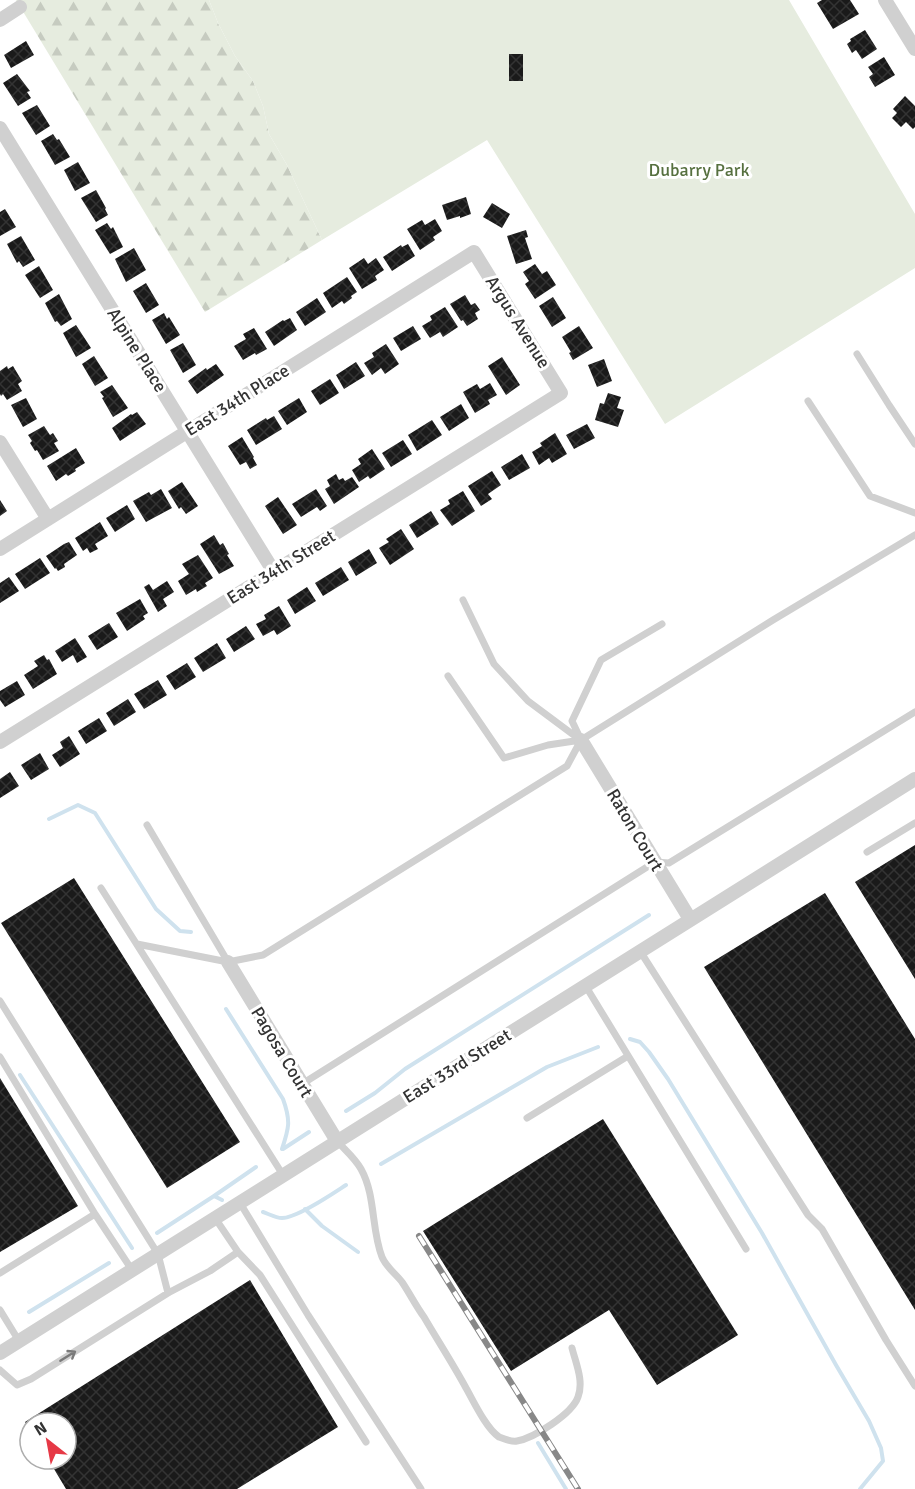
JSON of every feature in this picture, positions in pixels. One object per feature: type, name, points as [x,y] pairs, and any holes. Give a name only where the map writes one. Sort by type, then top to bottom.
[{"type":"street","points":[[885,0],[915,49]]},
{"type":"street","points":[[0,20],[20,7]]},
{"type":"street","name":"Alpine Place","points":[[0,128],[274,572]]},
{"type":"street","name":"East 34th Place","points":[[0,549],[474,252]]},
{"type":"street","name":"Argus Avenue","points":[[474,252],[561,393]]},
{"type":"street","name":"East 34th Street","points":[[0,742],[561,393]]},
{"type":"street","points":[[0,442],[48,519]]},
{"type":"street","name":"Raton Court","points":[[581,740],[690,919]]},
{"type":"street","name":"East 33rd Street","points":[[0,1353],[915,779]]},
{"type":"street","name":"Pagosa Court","points":[[228,962],[337,1142]]},
{"type":"lane","points":[[857,354],[915,444]]},
{"type":"lane","points":[[808,401],[870,496],[915,513]]},
{"type":"lane","points":[[448,676],[504,758],[548,745],[581,740],[773,620],[915,535]]},
{"type":"lane","points":[[463,600],[494,664],[528,701],[581,740]]},
{"type":"lane","points":[[581,740],[572,721],[601,660],[662,624]]},
{"type":"lane","points":[[302,1084],[655,862],[669,863],[915,712]]},
{"type":"lane","points":[[137,944],[228,962],[263,955],[567,766],[581,740]]},
{"type":"lane","points":[[867,852],[915,823]]},
{"type":"lane","points":[[147,825],[228,962]]},
{"type":"lane","points":[[101,888],[283,1175]]},
{"type":"lane","points":[[640,951],[808,1215],[822,1229],[915,1386]]},
{"type":"lane","points":[[585,985],[746,1249]]},
{"type":"lane","points":[[0,1001],[158,1254],[168,1293]]},
{"type":"lane","points":[[527,1118],[628,1056]]},
{"type":"lane","points":[[0,1057],[95,1215],[132,1270]]},
{"type":"lane","points":[[337,1142],[356,1161],[368,1183],[383,1259],[401,1282],[477,1407],[498,1436],[515,1442],[531,1436],[564,1415],[574,1404],[580,1386],[572,1348]]},
{"type":"lane","points":[[240,1203],[308,1315],[421,1489]]},
{"type":"lane","points":[[0,1273],[95,1215]]},
{"type":"lane","points":[[215,1218],[238,1252],[260,1275],[366,1442]]},
{"type":"lane","points":[[0,1370],[17,1385],[31,1379],[238,1252]]},
{"type":"lane","points":[[0,1310],[19,1341]]},
{"type":"green space","points":[[16,0],[209,0],[235,56],[253,81],[263,106],[269,134],[287,165],[322,240],[205,312]]},
{"type":"green space","name":"Dubarry Park","points":[[209,0],[789,0],[915,214],[915,268],[665,424],[487,140],[322,240],[287,165],[269,134],[263,106],[253,81],[235,56]]},
{"type":"building","points":[[822,0],[850,0],[859,14],[833,29],[817,3]]},
{"type":"building","points":[[865,30],[877,49],[862,59],[856,50],[852,53],[847,44],[851,41],[850,39]]},
{"type":"building","points":[[26,41],[34,55],[11,68],[4,55]]},
{"type":"building","points":[[509,54],[523,54],[523,81],[509,81]]},
{"type":"building","points":[[884,57],[895,75],[875,87],[869,77],[873,74],[868,67]]},
{"type":"building","points":[[17,74],[30,91],[27,92],[31,98],[18,106],[3,83]]},
{"type":"building","points":[[905,96],[915,106],[915,127],[913,129],[906,122],[901,127],[892,118],[897,113],[893,109]]},
{"type":"building","points":[[37,105],[50,126],[36,135],[22,113]]},
{"type":"building","points":[[53,134],[57,140],[59,139],[70,157],[55,165],[41,141]]},
{"type":"building","points":[[78,162],[90,183],[75,191],[64,170]]},
{"type":"building","points":[[96,190],[108,215],[96,222],[81,198]]},
{"type":"building","points":[[466,197],[471,214],[447,220],[442,205]]},
{"type":"building","points":[[492,203],[510,214],[502,228],[483,217]]},
{"type":"building","points":[[5,209],[16,227],[0,236],[0,212]]},
{"type":"building","points":[[435,219],[442,231],[433,237],[435,240],[420,250],[407,229],[422,220],[425,225]]},
{"type":"building","points":[[107,223],[111,229],[113,227],[123,247],[110,254],[95,230]]},
{"type":"building","points":[[526,230],[528,237],[525,238],[532,259],[516,264],[507,236]]},
{"type":"building","points":[[21,236],[35,260],[23,267],[19,261],[17,263],[7,244]]},
{"type":"building","points":[[408,244],[415,256],[392,271],[383,257],[401,245],[402,247]]},
{"type":"building","points":[[134,248],[146,270],[126,282],[115,259]]},
{"type":"building","points":[[364,258],[368,264],[376,258],[384,270],[375,276],[377,280],[362,289],[349,268]]},
{"type":"building","points":[[535,264],[542,274],[547,271],[556,285],[535,299],[525,284],[529,281],[523,272]]},
{"type":"building","points":[[39,266],[53,290],[40,298],[25,275]]},
{"type":"building","points":[[347,277],[357,292],[344,304],[342,301],[332,308],[323,293]]},
{"type":"building","points":[[146,283],[159,305],[146,313],[133,291]]},
{"type":"building","points":[[59,294],[72,319],[61,326],[57,321],[55,322],[45,303]]},
{"type":"building","points":[[465,295],[471,305],[475,303],[480,310],[475,313],[478,319],[467,326],[450,304]]},
{"type":"building","points":[[553,297],[566,318],[552,327],[539,306]]},
{"type":"building","points":[[317,298],[326,312],[305,326],[296,312]]},
{"type":"building","points":[[445,307],[458,327],[443,337],[440,332],[430,338],[422,326],[432,320],[430,316]]},
{"type":"building","points":[[164,313],[180,335],[166,344],[152,320]]},
{"type":"building","points":[[290,318],[297,330],[274,346],[265,332]]},
{"type":"building","points":[[76,325],[91,348],[76,357],[63,333]]},
{"type":"building","points":[[413,326],[421,339],[401,351],[393,338]]},
{"type":"building","points":[[579,326],[593,348],[573,360],[562,337]]},
{"type":"building","points":[[254,328],[267,349],[243,360],[234,346],[246,339],[243,334]]},
{"type":"building","points":[[183,343],[196,365],[183,373],[170,350]]},
{"type":"building","points":[[386,344],[399,364],[385,374],[381,368],[372,375],[364,363],[374,357],[372,353]]},
{"type":"building","points":[[94,356],[108,378],[95,386],[82,364]]},
{"type":"building","points":[[502,357],[520,385],[506,395],[488,366]]},
{"type":"building","points":[[604,359],[612,381],[597,387],[588,365]]},
{"type":"building","points":[[356,362],[365,376],[344,389],[336,375]]},
{"type":"building","points":[[216,364],[224,375],[197,394],[188,381]]},
{"type":"building","points":[[7,366],[8,369],[13,366],[22,381],[18,384],[22,391],[7,400],[3,394],[1,396],[0,394],[0,371]]},
{"type":"building","points":[[330,379],[339,393],[320,405],[311,391]]},
{"type":"building","points":[[490,383],[497,395],[488,400],[490,404],[475,413],[463,392],[477,384],[480,389]]},
{"type":"building","points":[[112,385],[128,408],[113,417],[100,392]]},
{"type":"building","points":[[608,393],[621,397],[617,408],[624,410],[618,427],[595,420],[600,403],[604,404]]},
{"type":"building","points":[[26,398],[37,419],[23,427],[11,405]]},
{"type":"building","points":[[299,398],[307,412],[287,425],[278,411]]},
{"type":"building","points":[[461,404],[469,418],[449,431],[440,417]]},
{"type":"building","points":[[137,412],[146,424],[120,441],[112,428]]},
{"type":"building","points":[[274,416],[282,429],[256,445],[247,430],[266,418],[267,420]]},
{"type":"building","points":[[432,420],[442,435],[417,451],[408,435]]},
{"type":"building","points":[[587,424],[595,438],[574,449],[566,435]]},
{"type":"building","points":[[44,426],[50,435],[53,433],[58,441],[54,443],[59,451],[43,460],[30,443],[32,441],[28,435]]},
{"type":"building","points":[[555,433],[567,454],[552,463],[549,458],[539,465],[532,452],[542,446],[540,443]]},
{"type":"building","points":[[242,437],[257,465],[250,469],[246,462],[240,465],[228,446]]},
{"type":"building","points":[[403,440],[412,454],[391,467],[382,453]]},
{"type":"building","points":[[76,448],[85,463],[68,476],[66,474],[56,481],[47,466]]},
{"type":"building","points":[[372,449],[385,469],[370,479],[368,476],[359,482],[352,470],[361,464],[358,459]]},
{"type":"building","points":[[522,454],[530,468],[509,480],[501,467]]},
{"type":"building","points":[[492,471],[501,485],[488,494],[492,499],[481,506],[468,486]]},
{"type":"building","points":[[336,474],[339,480],[343,478],[345,481],[352,477],[359,487],[334,504],[325,489],[330,486],[327,480]]},
{"type":"building","points":[[182,482],[198,506],[186,514],[181,507],[179,509],[168,491]]},
{"type":"building","points":[[161,489],[172,508],[146,522],[133,501],[149,492],[151,495]]},
{"type":"building","points":[[316,489],[327,506],[320,511],[317,507],[301,517],[292,504]]},
{"type":"building","points":[[463,491],[475,511],[452,526],[440,510],[450,504],[448,500]]},
{"type":"building","points":[[278,497],[297,525],[283,534],[265,506]]},
{"type":"building","points":[[0,500],[7,511],[0,516]]},
{"type":"building","points":[[127,505],[135,519],[115,532],[106,518]]},
{"type":"building","points":[[431,511],[439,524],[417,538],[409,525]]},
{"type":"building","points":[[100,522],[108,536],[95,544],[98,549],[90,553],[87,548],[83,551],[75,538]]},
{"type":"building","points":[[401,529],[414,549],[390,565],[379,548],[389,542],[386,539]]},
{"type":"building","points":[[214,535],[220,545],[223,543],[234,566],[219,574],[200,544]]},
{"type":"building","points":[[69,542],[77,555],[58,571],[46,556]]},
{"type":"building","points":[[369,549],[377,563],[356,576],[348,562]]},
{"type":"building","points":[[198,555],[213,578],[205,583],[207,586],[186,595],[178,581],[189,574],[182,564]]},
{"type":"building","points":[[40,558],[50,573],[25,589],[15,574]]},
{"type":"building","points":[[341,567],[349,580],[323,596],[315,583]]},
{"type":"building","points":[[9,577],[19,591],[0,603],[0,583]]},
{"type":"building","points":[[167,581],[174,592],[163,599],[167,606],[158,612],[144,587],[149,584],[153,590]]},
{"type":"building","points":[[307,587],[316,601],[295,614],[287,600]]},
{"type":"building","points":[[140,599],[148,613],[143,616],[145,619],[127,631],[116,613]]},
{"type":"building","points":[[279,606],[291,626],[277,635],[274,630],[263,636],[256,624],[266,619],[264,615]]},
{"type":"building","points":[[109,623],[118,637],[97,650],[88,636]]},
{"type":"building","points":[[246,626],[255,639],[234,652],[226,639]]},
{"type":"building","points":[[75,638],[87,657],[77,663],[73,655],[62,662],[55,651]]},
{"type":"building","points":[[217,643],[226,658],[203,672],[194,658]]},
{"type":"building","points":[[44,655],[47,660],[49,659],[57,674],[33,689],[24,675],[38,666],[34,661]]},
{"type":"building","points":[[187,663],[196,677],[175,690],[166,676]]},
{"type":"building","points":[[158,680],[167,695],[144,709],[134,694]]},
{"type":"building","points":[[17,681],[25,695],[5,707],[0,700],[0,691]]},
{"type":"building","points":[[128,699],[136,712],[114,726],[106,713]]},
{"type":"building","points":[[99,718],[107,731],[86,744],[78,731]]},
{"type":"building","points":[[69,736],[80,754],[60,767],[52,755],[63,748],[60,742]]},
{"type":"building","points":[[40,753],[49,769],[31,780],[21,765]]},
{"type":"building","points":[[10,772],[19,786],[0,798],[0,779]]},
{"type":"building","points":[[915,845],[915,979],[855,882]]},
{"type":"building","points":[[74,878],[240,1142],[167,1188],[1,923]]},
{"type":"building","points":[[825,893],[915,1039],[915,1310],[704,967]]},
{"type":"building","points":[[0,1078],[78,1206],[0,1252]]},
{"type":"building","points":[[603,1119],[738,1335],[657,1385],[609,1310],[511,1371],[423,1231]]},
{"type":"building","points":[[250,1280],[338,1427],[237,1489],[66,1489],[55,1471],[78,1471],[78,1411],[42,1411]]},
{"type":"waterway","points":[[49,819],[78,805],[95,813],[156,909],[180,931],[191,932]]},
{"type":"waterway","points":[[346,1111],[375,1093],[405,1069],[649,915]]},
{"type":"waterway","points":[[226,1009],[283,1099],[288,1124],[282,1149]]},
{"type":"waterway","points":[[630,1039],[640,1042],[668,1079],[762,1233],[869,1421],[881,1448],[883,1461],[860,1489]]},
{"type":"waterway","points":[[381,1164],[547,1067],[598,1047]]},
{"type":"waterway","points":[[20,1075],[132,1248]]},
{"type":"waterway","points":[[283,1149],[309,1132]]},
{"type":"waterway","points":[[214,1196],[256,1167]]},
{"type":"waterway","points":[[263,1212],[280,1218],[288,1217],[314,1205],[346,1185]]},
{"type":"waterway","points":[[157,1233],[214,1196],[222,1200]]},
{"type":"waterway","points":[[305,1209],[322,1226],[358,1252]]},
{"type":"waterway","points":[[29,1312],[109,1263]]},
{"type":"waterway","points":[[538,1443],[566,1489]]},
{"type":"railway","points":[[419,1236],[578,1489]]}]
